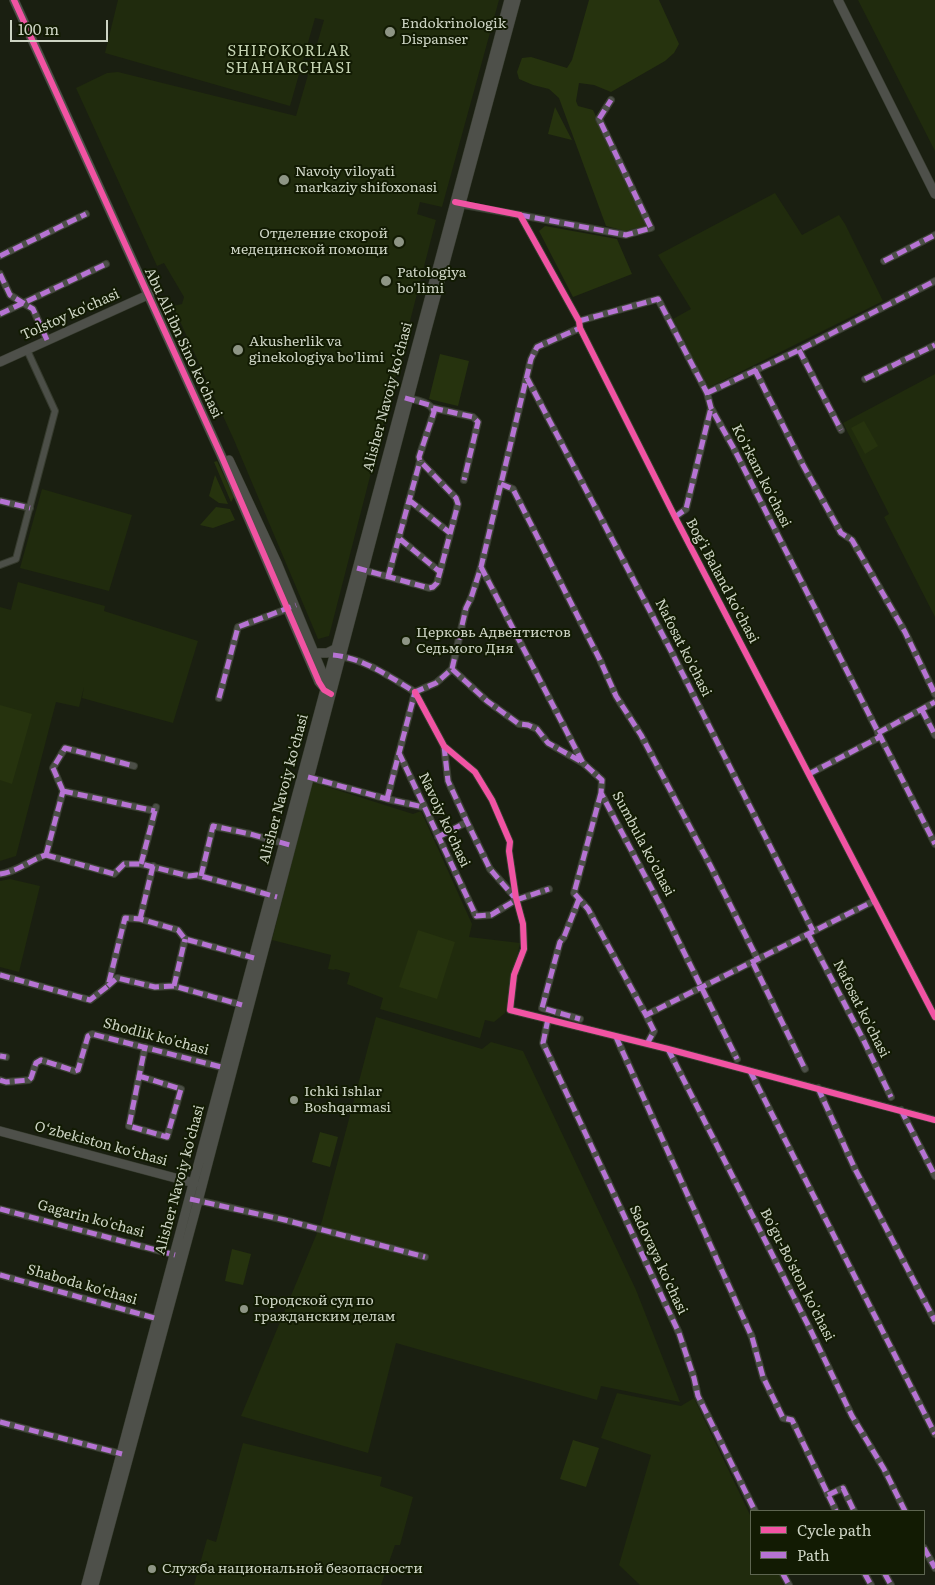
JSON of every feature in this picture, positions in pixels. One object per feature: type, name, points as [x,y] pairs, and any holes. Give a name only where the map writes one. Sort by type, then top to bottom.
[{"type":"main road","name":"Abu Ali ibn Sino ko'chasi","points":[[14,0],[149,295],[277,563],[319,682],[328,688]]},
{"type":"main road","name":"Abu Ali ibn Sino ko'chasi","points":[[19,0],[149,295]]},
{"type":"main road","name":"Alisher Navoiy ko'chasi","points":[[458,204],[509,0]]},
{"type":"main road","name":"Alisher Navoiy ko'chasi","points":[[287,844],[308,776],[336,653],[458,204],[516,0]]},
{"type":"main road","points":[[838,0],[935,194]]},
{"type":"main road","name":"Tolstoy ko'chasi","points":[[0,362],[149,295]]},
{"type":"main road","name":"Abu Ali ibn Sino ko'chasi","points":[[292,607],[315,653],[328,688]]},
{"type":"main road","points":[[315,653],[336,653]]},
{"type":"main road","name":"Alisher Navoiy ko'chasi","points":[[94,1585],[328,688]]},
{"type":"main road","name":"Alisher Navoiy ko'chasi","points":[[86,1585],[175,1255],[194,1200],[194,1183],[254,958],[274,896]]},
{"type":"main road","name":"O‘zbekiston ko‘chasi","points":[[0,1131],[194,1183]]},
{"type":"street","points":[[458,204],[626,234],[650,228],[600,119],[611,100]]},
{"type":"street","points":[[0,256],[86,214]]},
{"type":"street","name":"Bog'i Baland ko'chasi","points":[[520,215],[579,321],[580,328],[674,517],[935,1017]]},
{"type":"street","points":[[884,261],[935,236]]},
{"type":"street","points":[[0,314],[106,264]]},
{"type":"street","points":[[0,274],[10,295],[33,308],[47,340]]},
{"type":"street","points":[[707,393],[799,350],[935,280]]},
{"type":"street","name":"Ko'rkam ko'chasi","points":[[579,321],[658,299],[707,393],[711,408],[733,447],[935,844]]},
{"type":"street","points":[[416,692],[436,683],[452,669],[466,608],[481,567],[531,359],[537,346],[580,328]]},
{"type":"street","points":[[866,380],[935,345]]},
{"type":"street","points":[[0,565],[16,559],[55,411],[27,350]]},
{"type":"street","points":[[799,350],[841,430]]},
{"type":"street","points":[[755,370],[831,516],[841,534],[852,540],[905,632],[935,694]]},
{"type":"street","name":"Nafosat ko'chasi","points":[[527,378],[669,647],[891,1097]]},
{"type":"street","points":[[406,398],[433,408],[473,417],[478,422],[464,480]]},
{"type":"street","points":[[388,576],[400,539],[420,461],[419,457],[434,412],[433,408]]},
{"type":"street","points":[[674,517],[686,509],[711,408]]},
{"type":"street","points":[[360,569],[429,588],[437,583],[458,504],[456,498],[420,461]]},
{"type":"street","points":[[501,484],[513,488],[600,660],[616,696],[640,734],[710,865],[805,1069]]},
{"type":"street","points":[[0,500],[30,508]]},
{"type":"street","points":[[409,500],[450,533]]},
{"type":"street","points":[[400,539],[440,572]]},
{"type":"street","name":"Sumbula ko'chasi","points":[[481,567],[583,763],[602,780],[602,793],[737,1058]]},
{"type":"street","points":[[219,698],[238,627],[292,607]]},
{"type":"street","points":[[336,653],[379,671],[416,692],[444,746],[475,772],[492,800],[510,842],[509,851],[516,899],[523,924],[524,949],[514,975],[510,1010],[668,1049],[935,1120]]},
{"type":"street","points":[[452,669],[487,701],[519,724],[537,729],[548,743],[583,763]]},
{"type":"street","points":[[387,799],[416,692]]},
{"type":"street","points":[[809,774],[935,702]]},
{"type":"street","points":[[922,710],[935,735]]},
{"type":"street","name":"Navoiy ko'chasi","points":[[399,753],[476,916],[491,915],[516,899],[490,869],[467,822],[448,781],[444,746]]},
{"type":"street","points":[[46,855],[63,791],[54,768],[65,748],[134,766]]},
{"type":"street","points":[[308,776],[387,799],[423,807]]},
{"type":"street","points":[[63,791],[156,809],[141,864]]},
{"type":"street","points":[[602,793],[574,892],[588,909],[654,1031],[647,1044]]},
{"type":"street","points":[[438,837],[467,822]]},
{"type":"street","points":[[201,876],[213,826],[287,844]]},
{"type":"street","points":[[0,874],[10,873],[33,859],[46,855],[114,874],[124,864],[153,866],[189,876],[201,876],[274,896]]},
{"type":"street","points":[[140,919],[153,866]]},
{"type":"street","points":[[516,899],[549,889]]},
{"type":"street","points":[[579,899],[564,937],[560,942],[542,1008],[580,1019]]},
{"type":"street","points":[[646,1015],[874,901]]},
{"type":"street","points":[[108,986],[125,918],[140,919],[178,930],[185,939],[254,958]]},
{"type":"street","points":[[174,986],[185,939]]},
{"type":"street","points":[[0,975],[90,1000],[118,978],[155,987],[174,986],[242,1005]]},
{"type":"street","name":"Sadovaya ko'chasi","points":[[548,1019],[543,1043],[679,1333],[698,1396],[754,1510]]},
{"type":"street","name":"Shodlik ko'chasi","points":[[0,1080],[6,1082],[29,1080],[36,1063],[41,1060],[75,1071],[78,1070],[88,1036],[92,1034],[225,1068]]},
{"type":"street","points":[[616,1036],[752,1337],[763,1376],[783,1418],[792,1420],[836,1510]]},
{"type":"street","points":[[139,1076],[181,1089],[167,1137],[129,1126],[139,1076],[145,1048]]},
{"type":"street","name":"Bo'gu-Bo'ston ko'chasi","points":[[668,1049],[790,1288],[852,1416],[884,1469],[904,1510]]},
{"type":"street","points":[[750,1071],[935,1434]]},
{"type":"street","points":[[818,1088],[856,1169],[935,1321]]},
{"type":"street","points":[[901,1110],[935,1176]]},
{"type":"street","points":[[194,1200],[285,1220],[426,1257]]},
{"type":"street","name":"Gagarin ko'chasi","points":[[0,1209],[175,1255]]},
{"type":"street","name":"Shaboda ko'chasi","points":[[0,1275],[158,1319]]},
{"type":"street","points":[[0,1422],[122,1454]]},
{"type":"street","points":[[828,1495],[843,1488],[854,1510]]},
{"type":"street","points":[[925,1550],[935,1568]]},
{"type":"shaded area","points":[[118,0],[499,0],[442,207],[420,202],[417,214],[436,220],[329,636],[318,639],[234,440],[173,306],[182,304],[184,297],[164,263],[157,266],[76,88],[107,73],[118,72],[296,116],[324,20],[315,18],[290,106],[105,53]]},
{"type":"shaded area","points":[[589,0],[659,0],[679,44],[674,53],[665,61],[611,92],[594,85],[579,83],[576,101],[578,106],[593,110],[645,221],[645,226],[625,231],[606,226],[559,98],[549,89],[519,79],[517,72],[522,58],[531,57],[567,68],[572,60]]},
{"type":"shaded area","points":[[858,0],[935,0],[935,151]]},
{"type":"shaded area","points":[[555,107],[572,140],[548,134]]},
{"type":"shaded area","points":[[775,193],[802,235],[839,215],[883,301],[708,388],[673,319],[691,309],[658,255]]},
{"type":"shaded area","points":[[545,226],[617,239],[632,274],[573,297],[539,231]]},
{"type":"shaded area","points":[[440,354],[469,361],[458,406],[429,399]]},
{"type":"shaded area","points":[[935,374],[935,617],[884,517],[889,514],[843,423]]},
{"type":"shaded area","points":[[864,421],[878,446],[865,454],[851,428]]},
{"type":"shaded area","points":[[217,461],[234,497],[231,502],[214,462]]},
{"type":"shaded area","points":[[215,475],[228,504],[219,503],[209,496]]},
{"type":"shaded area","points":[[42,489],[132,515],[109,591],[20,568]]},
{"type":"shaded area","points":[[216,507],[230,509],[235,520],[213,528],[200,525]]},
{"type":"shaded area","points":[[18,582],[105,606],[104,611],[198,641],[173,723],[82,698],[84,687],[79,707],[56,702],[16,856],[0,861],[0,607],[11,610]]},
{"type":"shaded area","points":[[0,705],[32,714],[12,784],[0,780]]},
{"type":"shaded area","points":[[312,782],[413,814],[421,811],[472,924],[469,937],[520,943],[505,1013],[494,1022],[485,1020],[480,1038],[380,1009],[383,998],[347,984],[350,973],[328,969],[331,955],[272,940]]},
{"type":"shaded area","points":[[10,879],[40,886],[19,972],[0,967],[0,881]]},
{"type":"shaded area","points":[[418,930],[455,942],[437,999],[399,987]]},
{"type":"shaded area","points":[[376,1017],[482,1049],[491,1042],[523,1051],[636,1290],[680,1402],[601,1386],[597,1400],[396,1343],[368,1453],[241,1416],[322,1221]]},
{"type":"shaded area","points":[[320,1132],[338,1137],[330,1167],[312,1162]]},
{"type":"shaded area","points":[[232,1249],[251,1254],[243,1285],[225,1281]]},
{"type":"shaded area","points":[[617,1393],[681,1406],[694,1398],[750,1515],[750,1575],[779,1575],[784,1585],[640,1585],[619,1565],[651,1455],[601,1438]]},
{"type":"shaded area","points":[[573,1440],[599,1448],[586,1487],[560,1479]]},
{"type":"shaded area","points":[[243,1443],[382,1477],[380,1486],[413,1497],[400,1545],[395,1545],[381,1585],[194,1585],[207,1539],[216,1542]]},
{"type":"marked path","points":[[520,215],[626,235],[651,228],[599,119],[611,100]]},
{"type":"marked path","points":[[0,256],[86,214]]},
{"type":"marked path","points":[[884,261],[935,235]]},
{"type":"marked path","points":[[0,314],[106,264]]},
{"type":"marked path","points":[[0,274],[10,295],[33,309],[47,340]]},
{"type":"marked path","points":[[707,393],[799,350],[935,281]]},
{"type":"marked path","points":[[579,321],[658,299],[707,393],[711,408],[733,447],[935,844]]},
{"type":"marked path","points":[[333,655],[366,664],[415,692],[436,683],[452,669],[466,608],[481,567],[531,359],[537,347],[580,328]]},
{"type":"marked path","points":[[865,379],[935,345]]},
{"type":"marked path","points":[[799,350],[841,430]]},
{"type":"marked path","points":[[755,370],[803,465],[841,533],[852,540],[905,632],[935,694]]},
{"type":"marked path","points":[[527,378],[669,647],[813,931]]},
{"type":"marked path","points":[[357,568],[429,588],[433,587],[437,583],[458,504],[456,498],[420,461],[419,457],[434,412],[433,408],[402,397]]},
{"type":"marked path","points":[[433,408],[473,417],[478,422],[464,480]]},
{"type":"marked path","points":[[675,517],[686,509],[711,408]]},
{"type":"marked path","points":[[388,577],[420,461]]},
{"type":"marked path","points":[[501,484],[513,489],[600,660],[616,696],[641,735],[758,960]]},
{"type":"marked path","points":[[409,500],[450,533]]},
{"type":"marked path","points":[[0,501],[30,508]]},
{"type":"marked path","points":[[400,539],[440,572]]},
{"type":"marked path","points":[[481,567],[583,763],[602,780],[601,793],[664,912],[737,1059]]},
{"type":"marked path","points":[[219,698],[238,627],[296,605]]},
{"type":"marked path","points":[[452,669],[487,701],[519,724],[537,729],[548,743],[582,762]]},
{"type":"marked path","points":[[387,799],[415,692]]},
{"type":"marked path","points":[[878,733],[935,702]]},
{"type":"marked path","points":[[922,710],[935,735]]},
{"type":"marked path","points":[[809,774],[880,737]]},
{"type":"marked path","points":[[444,746],[448,781],[467,822],[490,869],[514,897]]},
{"type":"marked path","points":[[63,791],[53,768],[65,748],[134,766]]},
{"type":"marked path","points":[[399,753],[476,916],[491,915],[516,900],[549,889]]},
{"type":"marked path","points":[[308,777],[423,807]]},
{"type":"marked path","points":[[63,791],[155,811]]},
{"type":"marked path","points":[[46,855],[63,791]]},
{"type":"marked path","points":[[601,793],[574,893],[588,909],[646,1015]]},
{"type":"marked path","points":[[141,864],[156,807]]},
{"type":"marked path","points":[[438,837],[467,822]]},
{"type":"marked path","points":[[201,876],[213,826],[290,845]]},
{"type":"marked path","points":[[46,855],[114,874],[124,864],[141,864],[189,876],[197,875],[277,897]]},
{"type":"marked path","points":[[0,874],[12,871],[46,855]]},
{"type":"marked path","points":[[140,919],[153,866]]},
{"type":"marked path","points":[[579,899],[564,937],[560,942],[542,1008],[580,1019]]},
{"type":"marked path","points":[[647,1044],[654,1031],[646,1015],[874,901]]},
{"type":"marked path","points":[[0,975],[90,1000],[108,986],[125,918],[140,919],[178,930],[185,939],[254,958]]},
{"type":"marked path","points":[[808,934],[891,1097]]},
{"type":"marked path","points":[[174,986],[185,939]]},
{"type":"marked path","points":[[753,963],[805,1069]]},
{"type":"marked path","points":[[108,986],[117,978],[155,987],[174,986],[242,1005]]},
{"type":"marked path","points":[[548,1019],[543,1043],[679,1333],[698,1396],[755,1510]]},
{"type":"marked path","points":[[0,1080],[6,1082],[29,1080],[36,1063],[41,1060],[75,1071],[78,1070],[88,1036],[92,1034],[225,1068]]},
{"type":"marked path","points":[[616,1037],[752,1337],[763,1377],[783,1418],[792,1420],[836,1510]]},
{"type":"marked path","points":[[139,1076],[181,1089],[167,1137],[129,1126],[145,1047]]},
{"type":"marked path","points":[[668,1049],[852,1416],[884,1469],[904,1510]]},
{"type":"marked path","points":[[0,1056],[6,1057]]},
{"type":"marked path","points":[[750,1071],[935,1434]]},
{"type":"marked path","points":[[818,1088],[855,1169],[935,1321]]},
{"type":"marked path","points":[[901,1110],[935,1176]]},
{"type":"marked path","points":[[190,1199],[285,1220],[425,1257]]},
{"type":"marked path","points":[[0,1209],[175,1255]]},
{"type":"marked path","points":[[0,1275],[158,1319]]},
{"type":"marked path","points":[[0,1422],[122,1454]]},
{"type":"marked path","points":[[828,1495],[843,1488],[854,1510]]},
{"type":"marked path","points":[[925,1550],[935,1568]]},
{"type":"marked path","points":[[784,1575],[789,1585]]},
{"type":"marked path","points":[[866,1575],[871,1585]]},
{"type":"marked path","points":[[886,1575],[891,1585]]},
{"type":"cycle path","points":[[14,0],[221,455],[319,682],[324,690],[331,694]]},
{"type":"cycle path","points":[[455,202],[520,215],[579,321],[580,328],[675,517],[935,1017]]},
{"type":"cycle path","points":[[415,692],[444,746],[475,772],[492,800],[510,842],[509,851],[516,898],[523,924],[524,949],[514,975],[510,1010],[668,1049],[935,1120]]},
{"type":"place","name":"Endokrinologik Dispanser","points":[[390,32]]},
{"type":"place","name":"Navoiy viloyati markaziy shifoxonasi","points":[[284,180]]},
{"type":"place","name":"Отделение скорой медецинской помощи","points":[[399,242]]},
{"type":"place","name":"Patologiya bo'limi","points":[[386,281]]},
{"type":"place","name":"Akusherlik va ginekologiya bo'limi","points":[[238,350]]},
{"type":"place","name":"Церковь Адвентистов Седьмого Дня","points":[[406,641]]},
{"type":"place","name":"Ichki Ishlar Boshqarmasi","points":[[294,1100]]},
{"type":"place","name":"Городской суд по гражданским делам","points":[[244,1309]]},
{"type":"place","name":"Служба национальной безопасности","points":[[152,1569]]},
{"type":"district","name":"SHIFOKORLAR SHAHARCHASI","points":[[289,60]]}]
